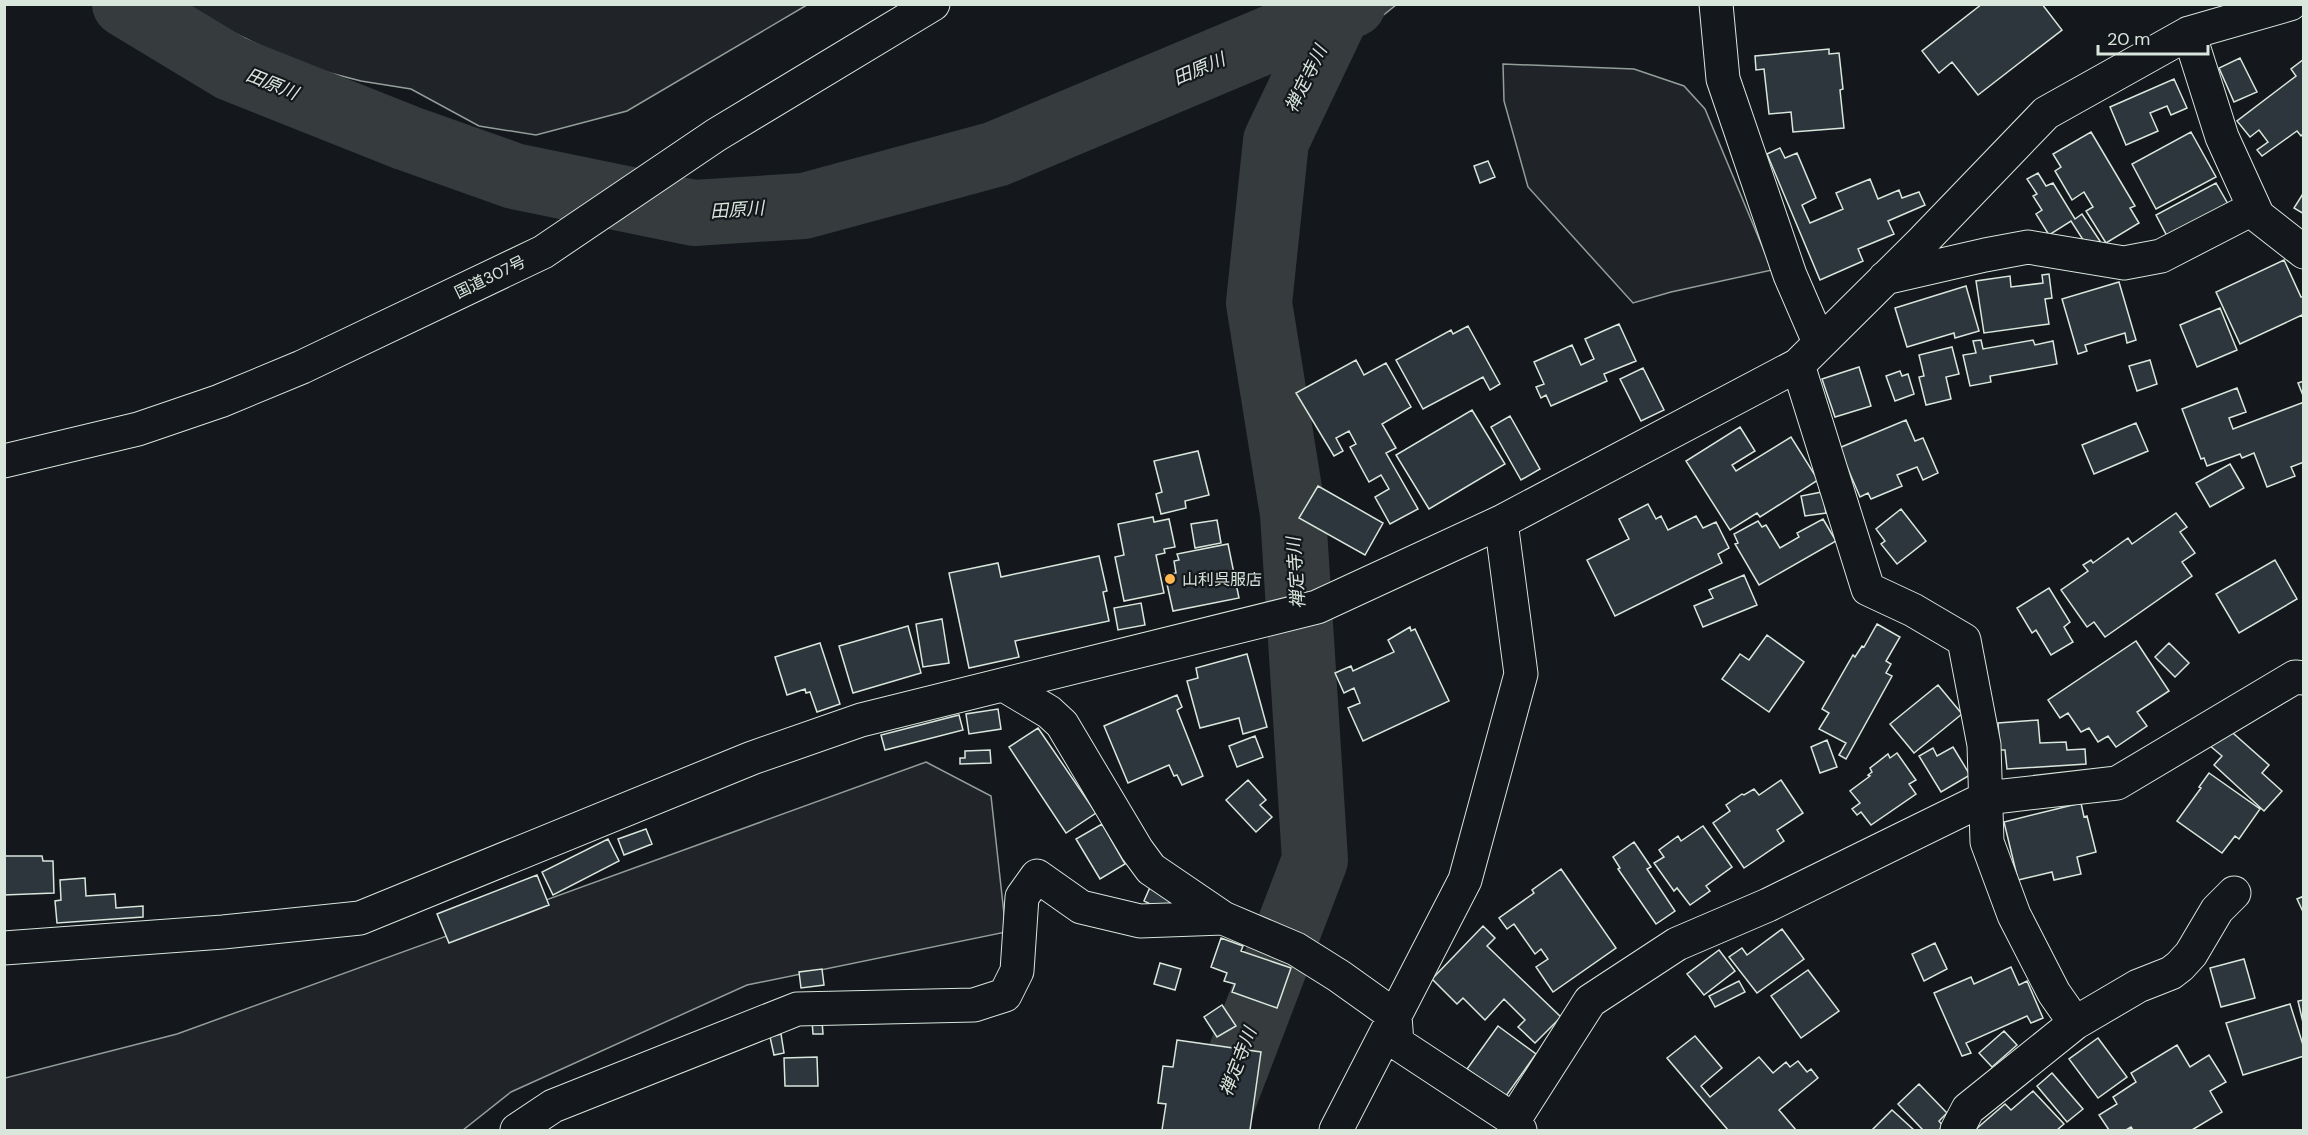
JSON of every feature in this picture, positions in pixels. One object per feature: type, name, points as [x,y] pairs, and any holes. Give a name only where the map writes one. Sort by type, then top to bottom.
[{"type":"main road","name":"国道307号","points":[[4,461],[138,429],[220,401],[302,367],[543,252],[716,135],[933,4]]},
{"type":"main road","points":[[1716,4],[1723,79],[1790,275],[1868,590],[1913,610],[1965,640],[1984,745],[1987,842],[2014,915],[2054,993],[2075,1023]]},
{"type":"main road","points":[[4,948],[223,932],[360,918],[752,758],[861,720],[1317,607],[1501,522],[1809,353],[2046,113],[2203,21],[2290,4]]},
{"type":"main road","points":[[2203,21],[2222,137],[2258,216],[2304,252]]},
{"type":"main road","points":[[1885,278],[2028,247],[2124,263],[2161,256],[2254,208]]},
{"type":"main road","points":[[1336,1131],[1465,880],[1521,674],[1501,522]]},
{"type":"main road","points":[[1395,1016],[1397,1044],[1517,1126],[1590,1001],[1677,944],[1768,905],[1986,798],[2117,783],[2295,678],[2304,678]]},
{"type":"main road","points":[[1004,685],[1049,712],[1062,724],[1137,850],[1151,869],[1223,918],[1296,949],[1395,1016]]},
{"type":"main road","points":[[517,1131],[553,1106],[797,1009],[974,1005],[1005,995],[1017,971],[1022,897],[1037,876],[1081,907],[1140,921],[1223,918]]},
{"type":"main road","points":[[1957,1131],[1968,1109],[2075,1023],[2138,986],[2171,973],[2180,966],[2191,954],[2217,910],[2234,892]]},
{"type":"shaded area","points":[[185,5],[807,5],[627,111],[536,135],[479,126],[411,89],[361,81],[303,66],[230,31]]},
{"type":"shaded area","points":[[1359,5],[1396,5],[1341,49]]},
{"type":"shaded area","points":[[1503,64],[1634,69],[1684,86],[1705,109],[1772,270],[1671,292],[1633,303],[1528,187],[1504,101]]},
{"type":"shaded area","points":[[926,762],[991,796],[1006,932],[747,985],[511,1092],[463,1130],[5,1130],[5,1078],[177,1034]]},
{"type":"building","points":[[1982,4],[2042,4],[2062,30],[1978,95],[1952,62],[1939,73],[1922,51]]},
{"type":"building","points":[[1829,49],[1829,54],[1839,53],[1844,128],[1793,132],[1791,112],[1769,114],[1764,69],[1756,70],[1755,56]]},
{"type":"building","points":[[2240,58],[2257,92],[2234,102],[2219,68]]},
{"type":"building","points":[[2304,59],[2304,133],[2301,136],[2297,131],[2262,156],[2257,150],[2268,142],[2259,130],[2250,137],[2237,121],[2296,76],[2291,69]]},
{"type":"building","points":[[2174,79],[2187,108],[2171,115],[2167,106],[2150,113],[2158,131],[2126,145],[2110,107]]},
{"type":"building","points":[[2091,132],[2135,206],[2130,208],[2139,223],[2106,243],[2086,211],[2093,207],[2084,192],[2072,200],[2055,171],[2061,167],[2053,154]]},
{"type":"building","points":[[2191,132],[2216,177],[2156,209],[2132,164]]},
{"type":"building","points":[[1780,148],[1785,158],[1797,153],[1816,198],[1802,205],[1810,223],[1843,209],[1836,193],[1870,179],[1878,199],[1899,190],[1902,198],[1919,192],[1925,205],[1888,221],[1894,234],[1858,249],[1863,261],[1820,280],[1767,154]]},
{"type":"building","points":[[1488,161],[1495,177],[1480,183],[1474,166]]},
{"type":"building","points":[[2038,173],[2046,186],[2053,183],[2075,219],[2082,214],[2100,241],[2089,249],[2071,221],[2049,235],[2036,214],[2042,210],[2033,196],[2037,194],[2027,179]]},
{"type":"building","points":[[2216,183],[2228,204],[2167,236],[2156,215]]},
{"type":"building","points":[[2304,192],[2304,214],[2294,208]]},
{"type":"building","points":[[2284,260],[2301,297],[2304,297],[2304,318],[2302,315],[2240,344],[2216,292]]},
{"type":"building","points":[[2049,274],[2052,298],[2045,299],[2049,324],[1984,333],[1976,281],[2010,276],[2011,287],[2043,283],[2042,275]]},
{"type":"building","points":[[2119,282],[2136,340],[2127,343],[2125,333],[2085,345],[2087,351],[2078,354],[2062,299]]},
{"type":"building","points":[[1966,286],[1979,331],[1955,338],[1954,333],[1907,347],[1895,308]]},
{"type":"building","points":[[2220,308],[2237,350],[2197,367],[2180,325]]},
{"type":"building","points":[[1619,324],[1636,361],[1604,374],[1607,381],[1551,406],[1546,395],[1541,398],[1536,387],[1544,384],[1534,362],[1572,345],[1581,365],[1594,359],[1585,339]]},
{"type":"building","points":[[1468,326],[1500,384],[1490,390],[1483,377],[1423,409],[1396,360],[1451,330],[1453,334]]},
{"type":"building","points":[[1981,340],[1983,349],[2033,340],[2035,345],[2053,341],[2057,364],[1990,376],[1991,382],[1970,386],[1963,355],[1976,353],[1973,341]]},
{"type":"building","points":[[1952,347],[1959,374],[1946,377],[1951,399],[1926,405],[1919,377],[1924,376],[1919,355]]},
{"type":"building","points":[[1356,360],[1364,375],[1386,363],[1411,407],[1382,424],[1396,448],[1386,453],[1418,509],[1390,524],[1375,497],[1389,489],[1381,475],[1369,482],[1350,447],[1356,444],[1349,431],[1336,438],[1343,451],[1334,456],[1296,393]]},
{"type":"building","points":[[2150,360],[2157,384],[2137,391],[2129,366]]},
{"type":"building","points":[[1859,367],[1871,406],[1835,417],[1822,379]]},
{"type":"building","points":[[1643,368],[1664,410],[1641,421],[1620,379]]},
{"type":"building","points":[[1900,371],[1902,376],[1908,374],[1914,394],[1895,401],[1886,376]]},
{"type":"building","points":[[2304,381],[2304,398],[2298,383]]},
{"type":"building","points":[[2237,388],[2246,412],[2229,418],[2233,429],[2304,402],[2304,462],[2291,467],[2295,476],[2267,487],[2254,453],[2242,458],[2240,454],[2207,466],[2204,458],[2201,459],[2182,409]]},
{"type":"building","points":[[1472,410],[1505,464],[1429,509],[1396,455]]},
{"type":"building","points":[[1510,416],[1540,469],[1521,480],[1491,427]]},
{"type":"building","points":[[1906,420],[1915,441],[1923,438],[1938,473],[1923,480],[1917,467],[1897,475],[1902,486],[1871,499],[1868,493],[1860,497],[1839,448]]},
{"type":"building","points":[[2136,423],[2148,451],[2094,474],[2082,445]]},
{"type":"building","points":[[1740,427],[1755,451],[1732,465],[1736,471],[1791,437],[1818,480],[1760,517],[1757,513],[1730,530],[1686,461]]},
{"type":"building","points":[[1198,451],[1209,495],[1185,501],[1186,508],[1161,514],[1156,494],[1162,492],[1154,461]]},
{"type":"building","points":[[2230,464],[2244,488],[2210,507],[2196,483]]},
{"type":"building","points":[[1318,486],[1383,523],[1365,555],[1299,518]]},
{"type":"building","points":[[1822,492],[1826,513],[1805,516],[1801,496]]},
{"type":"building","points":[[1648,504],[1656,519],[1661,516],[1668,530],[1696,516],[1703,528],[1716,522],[1729,548],[1718,554],[1722,563],[1615,616],[1587,560],[1629,539],[1619,519]]},
{"type":"building","points":[[1901,509],[1926,541],[1897,564],[1881,544],[1885,541],[1876,529]]},
{"type":"building","points":[[2176,513],[2187,527],[2180,532],[2195,553],[2182,562],[2192,576],[2105,637],[2094,622],[2087,627],[2061,590],[2088,571],[2083,565],[2091,560],[2093,563],[2128,538],[2132,544]]},
{"type":"building","points":[[1153,517],[1154,522],[1169,519],[1175,547],[1164,549],[1165,553],[1156,555],[1164,593],[1124,601],[1115,557],[1124,555],[1118,524]]},
{"type":"building","points":[[1823,519],[1836,541],[1759,585],[1735,544],[1738,543],[1734,534],[1758,521],[1762,527],[1766,525],[1780,548],[1799,537],[1797,533]]},
{"type":"building","points":[[1217,520],[1221,543],[1195,548],[1191,524]]},
{"type":"building","points":[[1228,544],[1239,598],[1173,611],[1165,575],[1176,573],[1174,561],[1179,560],[1177,554]]},
{"type":"building","points":[[1099,556],[1107,591],[1103,592],[1109,621],[1015,641],[1019,657],[969,668],[949,573],[998,563],[1001,577]]},
{"type":"building","points":[[2275,560],[2297,599],[2239,633],[2216,594]]},
{"type":"building","points":[[1744,575],[1757,605],[1703,627],[1694,606],[1713,598],[1709,590]]},
{"type":"building","points":[[2049,588],[2070,622],[2064,627],[2073,642],[2051,655],[2036,630],[2032,633],[2017,608]]},
{"type":"building","points":[[1141,603],[1145,625],[1118,630],[1114,608]]},
{"type":"building","points":[[942,619],[949,663],[923,667],[916,624]]},
{"type":"building","points":[[1877,624],[1900,637],[1886,661],[1891,664],[1886,673],[1892,676],[1846,759],[1839,755],[1846,743],[1819,729],[1829,713],[1822,709],[1853,655],[1855,657],[1862,646],[1864,647]]},
{"type":"building","points":[[908,626],[921,673],[853,693],[839,646]]},
{"type":"building","points":[[1410,627],[1411,631],[1415,629],[1449,701],[1363,741],[1348,708],[1360,703],[1354,688],[1344,693],[1335,673],[1351,666],[1353,671],[1394,652],[1388,640]]},
{"type":"building","points":[[1767,635],[1804,662],[1769,712],[1722,679],[1740,654],[1749,660]]},
{"type":"building","points":[[2136,641],[2169,691],[2137,712],[2147,726],[2116,747],[2108,736],[2098,742],[2089,728],[2081,732],[2068,713],[2060,718],[2048,700]]},
{"type":"building","points":[[820,643],[840,704],[817,712],[810,692],[806,693],[805,689],[787,695],[775,657]]},
{"type":"building","points":[[2169,643],[2189,663],[2175,677],[2155,657]]},
{"type":"building","points":[[1247,654],[1267,727],[1243,734],[1239,718],[1200,728],[1187,681],[1198,678],[1196,668]]},
{"type":"building","points":[[1938,685],[1962,714],[1914,753],[1890,724]]},
{"type":"building","points":[[1177,695],[1182,707],[1177,710],[1203,776],[1182,785],[1177,775],[1174,776],[1169,765],[1128,783],[1104,726]]},
{"type":"building","points":[[998,709],[1001,729],[969,734],[966,714]]},
{"type":"building","points":[[959,715],[963,730],[885,750],[881,735]]},
{"type":"building","points":[[2038,720],[2040,743],[2066,742],[2067,750],[2085,749],[2086,764],[2007,769],[2005,750],[2000,750],[1998,723]]},
{"type":"building","points":[[2225,726],[2269,765],[2262,773],[2282,791],[2264,811],[2214,765],[2222,756],[2209,745]]},
{"type":"building","points":[[1038,728],[1096,813],[1066,833],[1009,747]]},
{"type":"building","points":[[1255,736],[1263,757],[1237,767],[1229,746]]},
{"type":"building","points":[[1827,740],[1837,767],[1820,773],[1811,747]]},
{"type":"building","points":[[1953,747],[1970,775],[1941,792],[1919,756],[1933,748],[1937,756]]},
{"type":"building","points":[[990,750],[991,763],[960,764],[960,758],[965,758],[965,751]]},
{"type":"building","points":[[1897,753],[1916,780],[1909,784],[1916,794],[1871,825],[1861,812],[1857,815],[1852,809],[1860,803],[1850,791],[1870,776],[1868,775],[1872,772],[1870,768],[1888,754],[1890,758]]},
{"type":"building","points":[[2209,773],[2260,809],[2239,839],[2235,836],[2222,853],[2177,821]]},
{"type":"building","points":[[1248,780],[1266,800],[1260,805],[1272,817],[1256,832],[1226,800]]},
{"type":"building","points":[[1781,780],[1803,813],[1777,830],[1784,841],[1744,868],[1713,823],[1730,811],[1726,805],[1742,794],[1754,789],[1759,795]]},
{"type":"building","points":[[2081,803],[2084,817],[2087,816],[2096,852],[2077,857],[2081,874],[2054,880],[2052,872],[2018,880],[2004,822]]},
{"type":"building","points":[[1102,824],[1125,864],[1100,879],[1076,839]]},
{"type":"building","points":[[1703,826],[1732,867],[1706,886],[1710,891],[1690,905],[1677,888],[1674,891],[1654,863],[1664,857],[1659,850],[1678,836],[1681,841]]},
{"type":"building","points":[[646,829],[652,844],[624,855],[618,839]]},
{"type":"building","points":[[608,839],[619,861],[553,895],[542,872]]},
{"type":"building","points":[[1634,842],[1651,867],[1647,869],[1675,911],[1656,924],[1618,869],[1620,868],[1613,857]]},
{"type":"building","points":[[4,856],[42,856],[43,861],[53,861],[54,893],[4,895]]},
{"type":"building","points":[[1561,869],[1616,948],[1553,992],[1536,967],[1548,959],[1541,949],[1535,954],[1514,924],[1507,929],[1499,918],[1534,893],[1532,890]]},
{"type":"building","points":[[537,875],[549,905],[449,943],[437,914]]},
{"type":"building","points":[[85,878],[86,896],[115,894],[116,908],[143,906],[143,917],[57,923],[55,901],[61,900],[60,880]]},
{"type":"building","points":[[1151,885],[1174,896],[1166,912],[1144,901]]},
{"type":"building","points":[[2304,896],[2304,914],[2297,899]]},
{"type":"building","points":[[1483,926],[1495,938],[1487,946],[1561,1017],[1535,1043],[1518,1027],[1525,1020],[1504,999],[1485,1020],[1463,998],[1457,1004],[1432,979]]},
{"type":"building","points":[[1782,929],[1804,959],[1757,993],[1729,957],[1742,948],[1747,955]]},
{"type":"building","points":[[1221,938],[1243,946],[1241,951],[1291,968],[1277,1008],[1232,992],[1235,984],[1224,981],[1227,973],[1211,967]]},
{"type":"building","points":[[1935,943],[1947,969],[1924,981],[1912,954]]},
{"type":"building","points":[[1719,950],[1735,971],[1704,995],[1687,974]]},
{"type":"building","points":[[2244,959],[2255,998],[2221,1007],[2210,968]]},
{"type":"building","points":[[1160,963],[1181,969],[1175,990],[1154,984]]},
{"type":"building","points":[[2011,967],[2019,985],[2027,981],[2043,1018],[2031,1023],[2027,1016],[1966,1043],[1971,1053],[1962,1056],[1934,993],[1971,977],[1974,984]]},
{"type":"building","points":[[822,969],[824,985],[801,988],[799,972]]},
{"type":"building","points":[[1808,970],[1839,1011],[1801,1038],[1771,996]]},
{"type":"building","points":[[1739,981],[1745,992],[1715,1007],[1709,996]]},
{"type":"building","points":[[2304,1000],[2304,1027],[2298,1001]]},
{"type":"building","points":[[2290,1004],[2304,1048],[2304,1056],[2243,1075],[2226,1023]]},
{"type":"building","points":[[1222,1005],[1236,1026],[1217,1037],[1204,1017]]},
{"type":"building","points":[[812,1021],[822,1021],[823,1034],[813,1034]]},
{"type":"building","points":[[1498,1026],[1536,1054],[1506,1096],[1467,1069]]},
{"type":"building","points":[[2004,1031],[2017,1045],[1992,1067],[1979,1053]]},
{"type":"building","points":[[781,1034],[784,1053],[774,1055],[770,1037]]},
{"type":"building","points":[[1695,1036],[1722,1068],[1701,1086],[1710,1097],[1759,1057],[1773,1073],[1786,1062],[1790,1067],[1798,1061],[1807,1072],[1811,1069],[1818,1078],[1779,1110],[1796,1130],[1728,1130],[1667,1058]]},
{"type":"building","points":[[2098,1038],[2127,1077],[2098,1098],[2069,1059]]},
{"type":"building","points":[[1177,1040],[1261,1052],[1250,1130],[1162,1130],[1166,1104],[1158,1103],[1163,1066],[1173,1067]]},
{"type":"building","points":[[2177,1045],[2190,1067],[2209,1055],[2226,1082],[2210,1091],[2222,1112],[2192,1130],[2133,1130],[2131,1127],[2126,1130],[2109,1130],[2099,1115],[2117,1104],[2113,1097],[2136,1082],[2131,1073]]},
{"type":"building","points":[[817,1057],[818,1086],[785,1086],[784,1058]]},
{"type":"building","points":[[2052,1073],[2083,1109],[2067,1122],[2037,1086]]},
{"type":"building","points":[[1919,1084],[1947,1113],[1939,1121],[1943,1126],[1939,1130],[1923,1130],[1898,1104]]},
{"type":"building","points":[[2033,1091],[2064,1124],[2057,1130],[1975,1130],[2005,1104],[2011,1110]]},
{"type":"building","points":[[1892,1110],[1914,1130],[1872,1130]]},
{"type":"waterway","name":"田原川","points":[[125,4],[231,68],[407,138],[514,176],[694,213],[804,206],[996,154],[1353,4]]},
{"type":"waterway","name":"禅定寺川","points":[[1212,1130],[1315,860],[1293,514],[1259,303],[1276,141],[1337,13]]},
{"type":"place","name":"山利呉服店","points":[[1170,579]]}]
